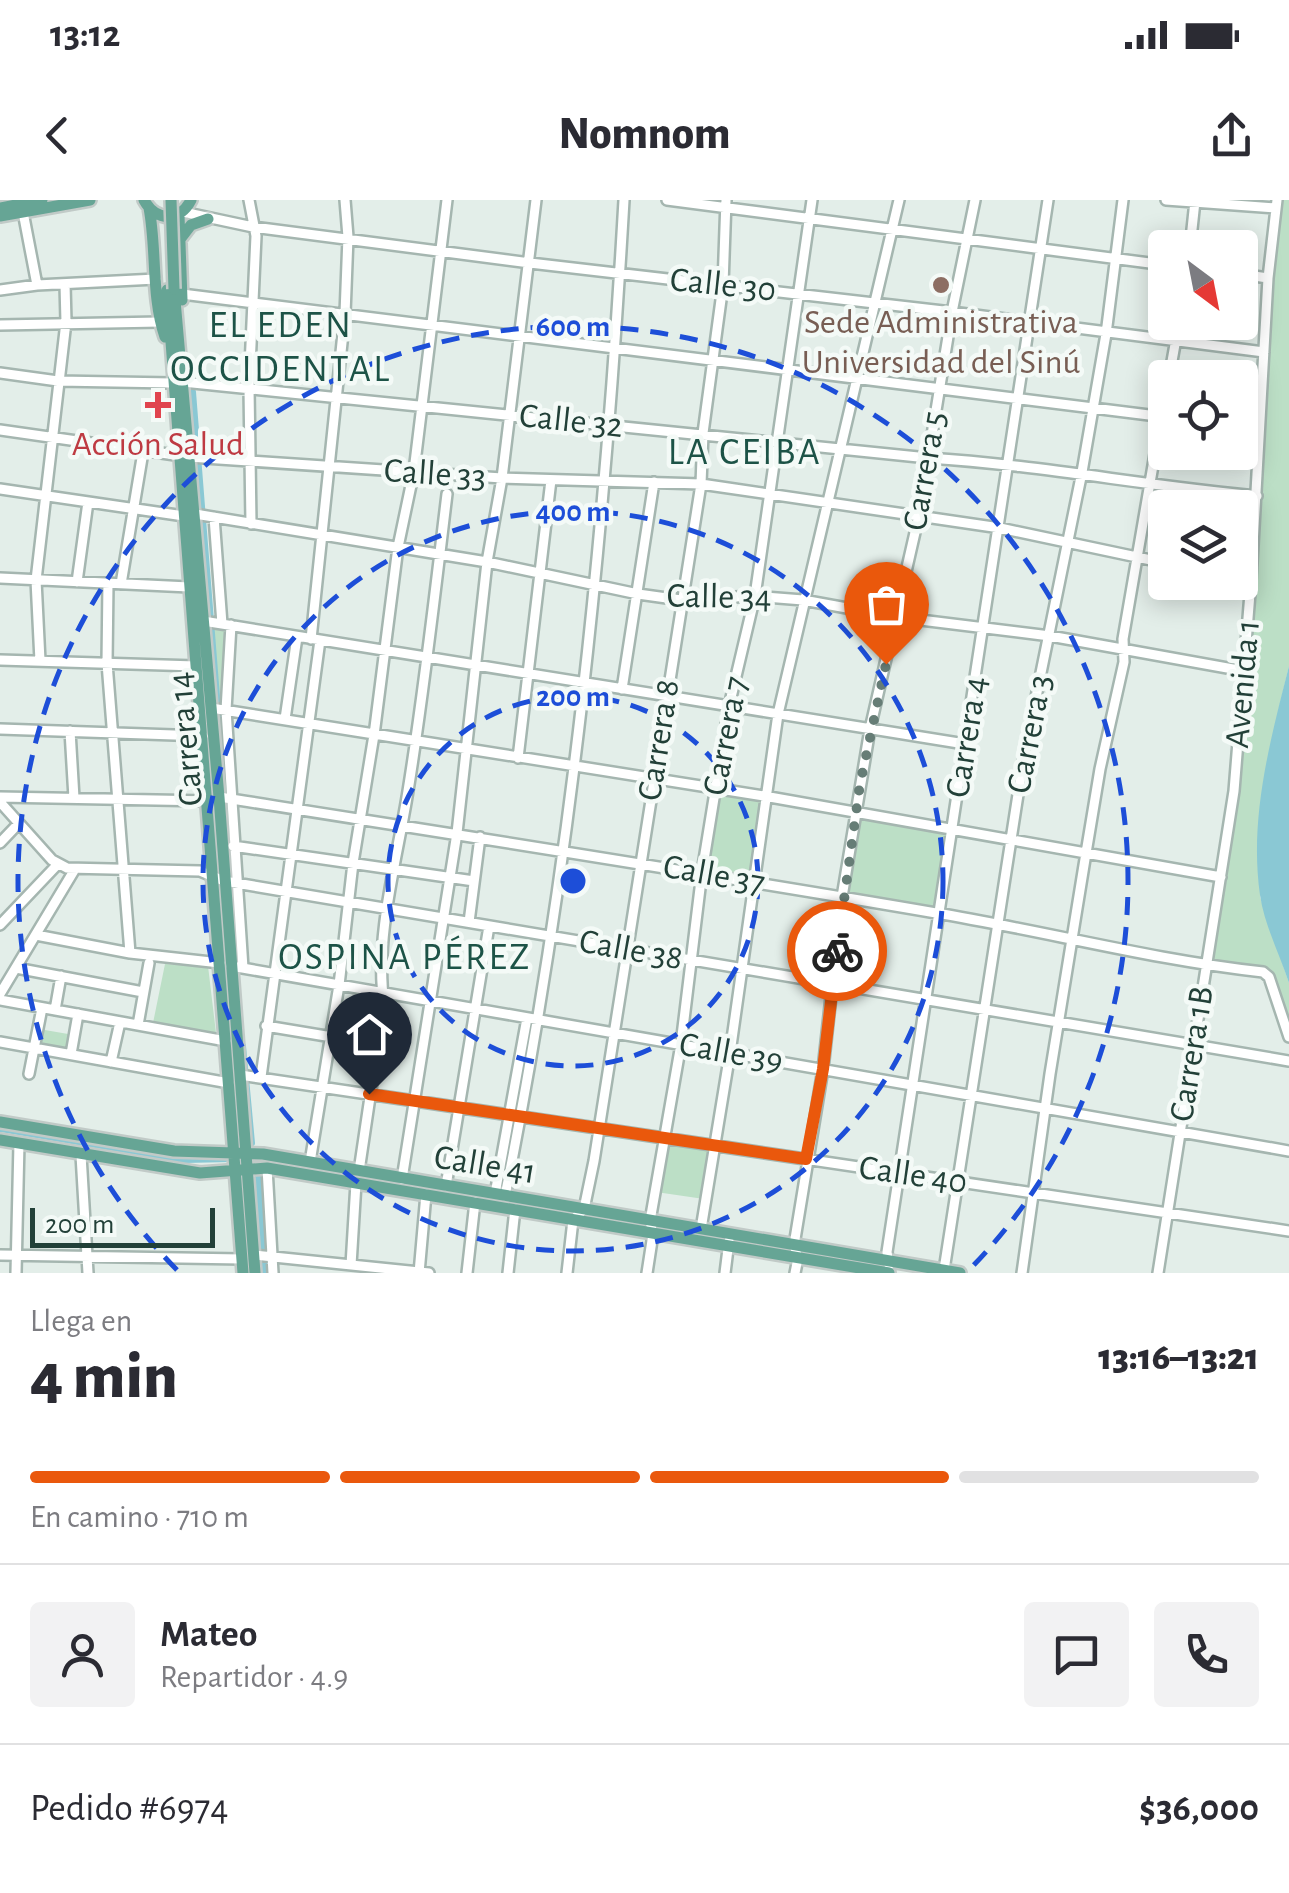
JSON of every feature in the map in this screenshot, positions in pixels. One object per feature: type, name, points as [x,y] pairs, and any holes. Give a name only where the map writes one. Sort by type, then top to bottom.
[{"type":"main road","points":[[4,208],[42,200]]},
{"type":"main road","points":[[4,208],[23,212],[90,200]]},
{"type":"main road","name":"Carrera 14","points":[[168,200],[182,360],[178,382]]},
{"type":"main road","points":[[174,291],[181,214],[192,200]]},
{"type":"main road","points":[[145,203],[160,216],[181,214]]},
{"type":"main road","points":[[145,203],[160,322],[170,351]]},
{"type":"main road","points":[[179,242],[191,225],[208,218]]},
{"type":"main road","name":"Carrera 14","points":[[174,291],[170,351],[216,623],[227,881],[234,966],[250,1076],[241,1153]]},
{"type":"main road","name":"Carrera 14","points":[[200,516],[189,587],[203,736],[222,799]]},
{"type":"main road","name":"Carrera 14","points":[[234,966],[226,1040],[255,1273]]},
{"type":"main road","name":"Calle 41","points":[[0,1122],[174,1151],[241,1153],[310,1162],[426,1194],[573,1220],[701,1229],[729,1240]]},
{"type":"main road","name":"Calle 41","points":[[0,1140],[200,1173],[267,1168],[402,1179],[584,1209],[651,1227],[885,1269],[960,1273]]},
{"type":"main road","name":"Carrera 14","points":[[243,1273],[254,1257]]},
{"type":"street","points":[[250,200],[256,236],[249,388],[251,524]]},
{"type":"street","points":[[250,1076],[266,1026],[308,723],[345,314],[345,200]]},
{"type":"street","points":[[310,1162],[340,985],[352,863],[374,735],[398,547],[414,471],[447,200]]},
{"type":"street","points":[[402,1179],[450,879],[487,562],[502,478],[536,200]]},
{"type":"street","points":[[500,1195],[564,850],[594,584],[624,200]]},
{"type":"street","points":[[667,200],[726,204],[1148,263]]},
{"type":"street","name":"Carrera 7","points":[[647,1273],[702,872],[729,706],[756,596],[812,200]]},
{"type":"street","points":[[701,1229],[778,714],[899,200]]},
{"type":"street","name":"Carrera 5","points":[[795,1273],[806,1159],[823,1069],[855,812],[919,515],[952,312],[975,200]]},
{"type":"street","name":"Carrera 4","points":[[885,1269],[1048,200]]},
{"type":"street","name":"Carrera 3","points":[[944,1270],[1010,840],[1106,334],[1122,200]]},
{"type":"street","points":[[1166,200],[1276,204]]},
{"type":"street","points":[[1192,230],[1195,201]]},
{"type":"street","name":"Carrera 8","points":[[584,1209],[600,1128],[700,484],[723,285],[726,204]]},
{"type":"street","name":"Avenida 1","points":[[1257,490],[1268,278],[1276,204]]},
{"type":"street","points":[[23,212],[37,284]]},
{"type":"street","name":"Calle 30","points":[[181,214],[530,263],[1264,352]]},
{"type":"street","points":[[1258,277],[1268,278]]},
{"type":"street","points":[[0,290],[37,284],[156,280]]},
{"type":"street","points":[[40,662],[36,580],[66,322],[66,284]]},
{"type":"street","points":[[174,291],[1148,415]]},
{"type":"street","points":[[0,324],[160,322]]},
{"type":"street","points":[[1172,360],[1176,342]]},
{"type":"street","name":"Calle 32","points":[[0,374],[58,382],[178,382],[249,388],[928,458],[1010,463],[1199,490]]},
{"type":"street","name":"Calle 33","points":[[0,430],[188,457],[502,478],[700,484],[1000,528],[1148,559]]},
{"type":"street","points":[[120,584],[143,452]]},
{"type":"street","points":[[1024,1272],[1058,1022],[1154,470]]},
{"type":"street","points":[[518,758],[551,480]]},
{"type":"street","points":[[622,689],[654,482]]},
{"type":"street","name":"Calle 34","points":[[0,489],[398,547],[638,594],[681,600],[756,596],[803,600],[896,618],[1050,636],[1244,672]]},
{"type":"street","points":[[351,1265],[358,1177],[384,1003],[380,979],[392,870],[416,742],[448,494]]},
{"type":"street","points":[[77,582],[88,502]]},
{"type":"street","points":[[200,516],[216,623],[219,709],[764,796],[1221,877]]},
{"type":"street","points":[[0,578],[189,587]]},
{"type":"street","points":[[108,584],[107,664],[130,952]]},
{"type":"street","name":"Avenida 1","points":[[1227,835],[1250,600]]},
{"type":"street","points":[[216,623],[966,744]]},
{"type":"street","points":[[284,720],[297,636]]},
{"type":"street","points":[[0,660],[196,666]]},
{"type":"street","points":[[0,729],[203,736]]},
{"type":"street","points":[[70,732],[74,798]]},
{"type":"street","points":[[222,799],[233,846],[227,881]]},
{"type":"street","name":"Calle 37","points":[[0,800],[222,799],[296,809],[702,872],[1206,966],[1266,973],[1289,1037]]},
{"type":"street","points":[[0,800],[57,864],[0,925]]},
{"type":"street","points":[[0,843],[19,823]]},
{"type":"street","name":"Carrera 1B","points":[[1158,1273],[1227,835]]},
{"type":"street","points":[[469,922],[480,837]]},
{"type":"street","points":[[233,846],[474,882]]},
{"type":"street","name":"Calle 38","points":[[57,864],[75,869],[200,871],[227,881],[284,891],[1289,1062]]},
{"type":"street","points":[[75,869],[0,997],[226,1040]]},
{"type":"street","points":[[446,1186],[489,926]]},
{"type":"street","name":"Calle 39","points":[[36,935],[1289,1150]]},
{"type":"street","points":[[138,1025],[149,963]]},
{"type":"street","points":[[0,964],[14,972],[61,976],[143,992]]},
{"type":"street","points":[[55,1010],[61,976]]},
{"type":"street","points":[[29,1074],[42,1008]]},
{"type":"street","points":[[71,1054],[78,1014]]},
{"type":"street","points":[[112,1062],[120,1022]]},
{"type":"street","points":[[266,1026],[332,1037]]},
{"type":"street","points":[[0,1042],[229,1083]]},
{"type":"street","name":"Calle 40","points":[[250,1076],[1289,1231]]},
{"type":"street","points":[[16,1273],[19,1143]]},
{"type":"street","points":[[80,1155],[88,1273]]},
{"type":"street","points":[[254,1257],[267,1168]]},
{"type":"street","points":[[419,1272],[426,1194]]},
{"type":"street","points":[[468,1273],[475,1202]]},
{"type":"street","points":[[508,1273],[516,1209]]},
{"type":"street","points":[[567,1273],[573,1220],[584,1209]]},
{"type":"street","points":[[725,1273],[729,1240]]},
{"type":"street","points":[[0,1255],[254,1257],[429,1273]]},
{"type":"street","points":[[254,1257],[273,1273]]},
{"type":"street","name":"Carrera 14","points":[[230,1273],[254,1257]]},
{"type":"green space","points":[[1281,200],[1289,200],[1289,666],[1278,712],[1289,700],[1260,897],[1289,983],[1289,1037],[1268,973],[1207,965],[1228,867],[1250,600],[1258,600],[1257,490],[1271,279]]},
{"type":"green space","points":[[209,627],[234,631],[232,706],[215,703]]},
{"type":"green space","points":[[717,792],[764,798],[751,879],[704,871]]},
{"type":"green space","points":[[858,814],[950,832],[937,910],[846,895]]},
{"type":"green space","points":[[165,964],[208,966],[216,1033],[153,1023]]},
{"type":"green space","points":[[39,1029],[74,1035],[71,1051],[36,1045]]},
{"type":"green space","points":[[666,1140],[714,1147],[704,1199],[656,1192]]},
{"type":"water","points":[[1289,666],[1289,983],[1262,906],[1257,837],[1263,780]]},
{"type":"waterway","points":[[193,392],[227,824]]},
{"type":"waterway","points":[[243,1046],[252,1143]]},
{"type":"waterway","points":[[0,1129],[185,1160],[231,1159]]},
{"type":"waterway","points":[[258,1177],[265,1273]]},
{"type":"way so far","points":[[837,951],[860,784],[886,664]]},
{"type":"place","name":"Sede Administrativa Universidad del Sinú","points":[[941,285]]},
{"type":"place","name":"Acción Salud","points":[[158,405]]},
{"type":"district","name":"EL EDEN OCCIDENTAL","points":[[281,348]]},
{"type":"district","name":"LA CEIBA","points":[[745,453]]},
{"type":"district","name":"OSPINA PÉREZ","points":[[405,958]]},
{"type":"route","points":[[369,1094],[806,1159],[823,1069],[837,951]]}]
